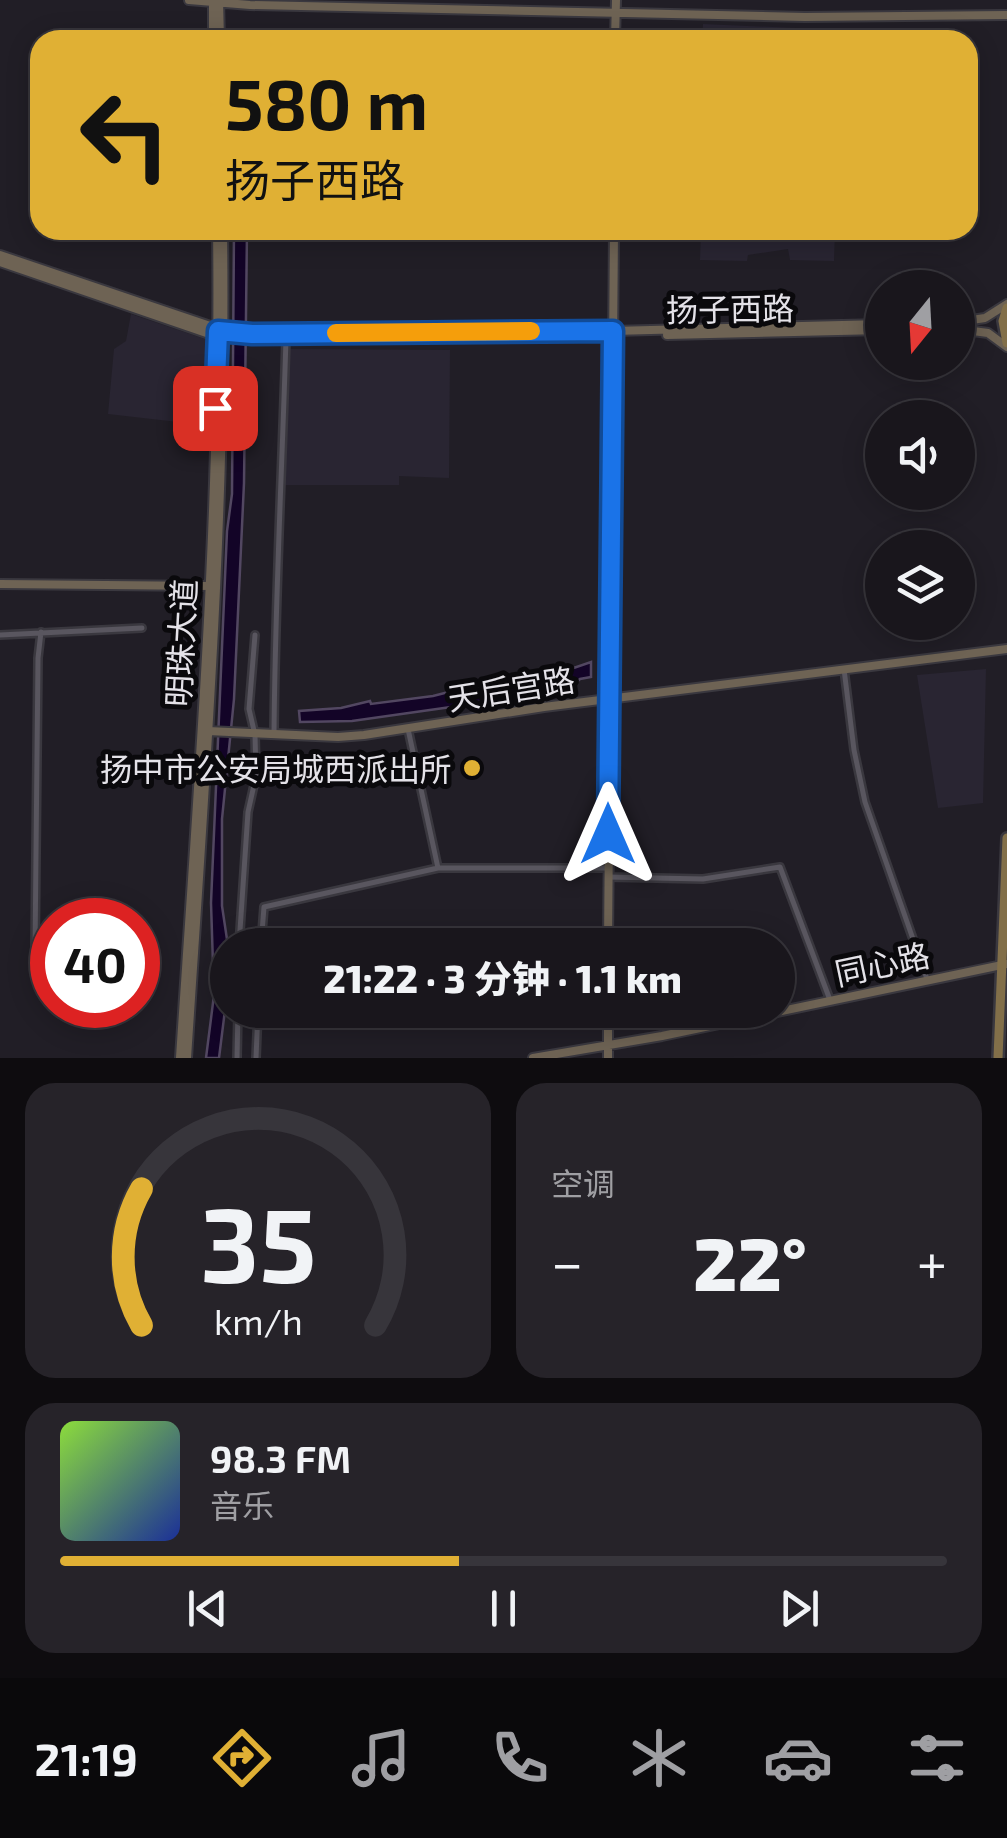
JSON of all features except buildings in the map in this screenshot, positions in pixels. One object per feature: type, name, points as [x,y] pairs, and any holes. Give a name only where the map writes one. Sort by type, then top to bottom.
[{"type":"main road","points":[[1007,306],[1003,321],[1007,345]]},
{"type":"main road","points":[[998,1058],[1007,838]]},
{"type":"street","points":[[189,0],[250,6],[805,17],[1007,15]]},
{"type":"street","points":[[616,0],[616,30]]},
{"type":"street","points":[[217,30],[218,2]]},
{"type":"street","name":"明珠大道","points":[[184,1058],[208,731],[211,586],[225,335],[220,240]]},
{"type":"street","points":[[608,928],[614,240]]},
{"type":"street","name":"扬子西路","points":[[0,259],[225,335],[613,333]]},
{"type":"street","points":[[975,321],[1007,306]]},
{"type":"street","name":"扬子西路","points":[[251,336],[286,339],[865,327]]},
{"type":"street","points":[[975,330],[1007,345]]},
{"type":"street","points":[[274,734],[275,583],[286,339]]},
{"type":"street","points":[[0,584],[211,586]]},
{"type":"street","points":[[0,635],[142,628]]},
{"type":"street","points":[[36,898],[41,632]]},
{"type":"street","points":[[240,928],[248,812],[256,776],[250,709],[255,635]]},
{"type":"street","name":"天后宫路","points":[[208,731],[338,737],[1007,649]]},
{"type":"street","points":[[844,669],[865,802],[927,979]]},
{"type":"street","points":[[408,729],[438,868]]},
{"type":"street","points":[[262,928],[264,907],[438,868],[703,879],[780,867],[830,1000]]},
{"type":"street","name":"同心路","points":[[532,1058],[1004,964]]},
{"type":"street","points":[[237,1058],[238,1028]]},
{"type":"street","points":[[256,1058],[257,1028]]},
{"type":"street","points":[[608,1028],[608,1058]]},
{"type":"shaded area","points":[[703,24],[842,30],[703,30]]},
{"type":"shaded area","points":[[234,240],[247,240],[244,483],[234,699],[222,819],[225,928],[212,928],[211,903],[227,531],[232,494]]},
{"type":"shaded area","points":[[701,240],[835,240],[834,261],[790,260],[788,249],[748,255],[747,261],[700,260]]},
{"type":"shaded area","points":[[131,314],[208,340],[204,425],[108,414],[114,349],[126,341]]},
{"type":"shaded area","points":[[290,349],[450,350],[449,478],[399,476],[399,485],[282,485]]},
{"type":"shaded area","points":[[591,662],[591,677],[573,685],[352,721],[300,722],[299,711],[433,696],[468,687],[524,685]]},
{"type":"shaded area","points":[[986,669],[983,803],[938,808],[917,675]]},
{"type":"shaded area","points":[[210,1026],[223,1028],[219,1058],[206,1058]]},
{"type":"slow traffic","points":[[336,333],[531,331]]},
{"type":"place","name":"扬中市公安局城西派出所","points":[[472,768]]},
{"type":"route","points":[[215,408],[218,331],[613,331],[608,834]]}]
